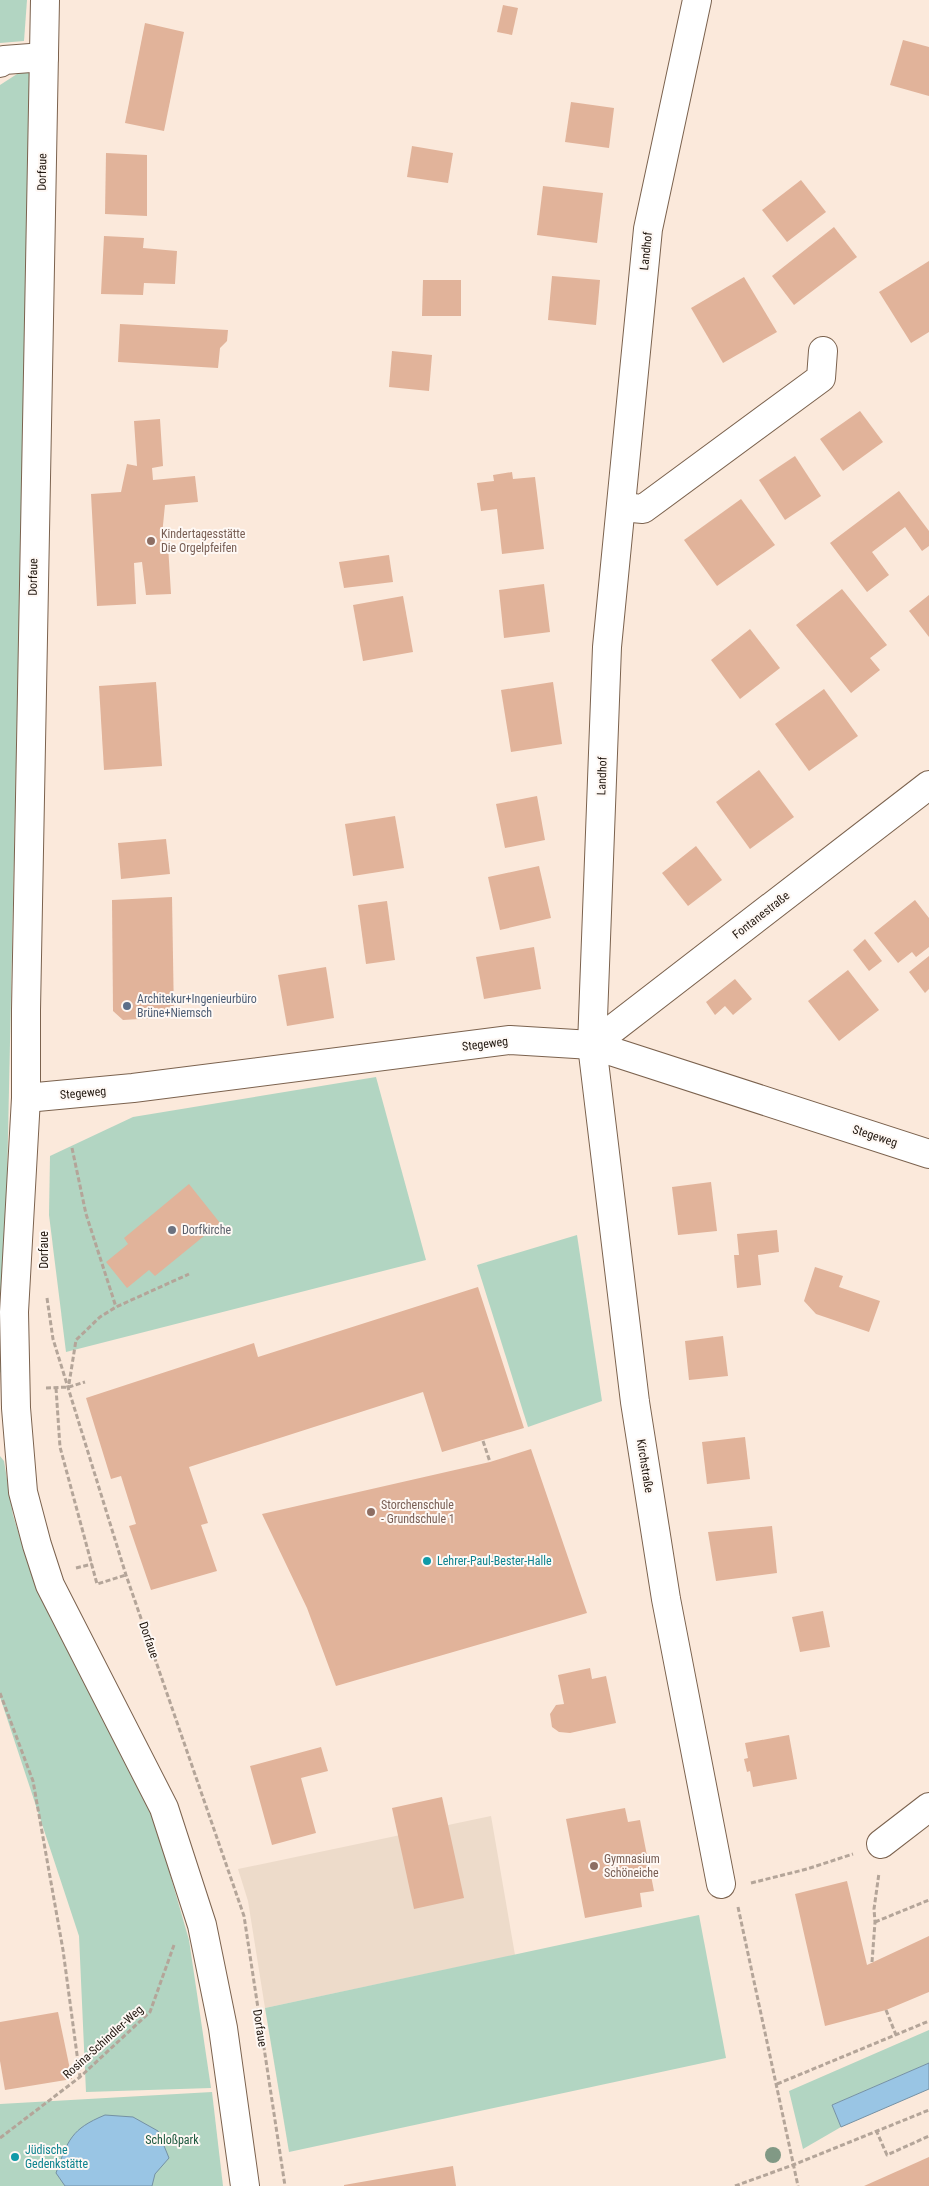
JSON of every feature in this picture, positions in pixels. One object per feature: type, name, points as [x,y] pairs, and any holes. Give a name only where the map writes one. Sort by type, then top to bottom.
[{"type":"street","name":"Dorfaue","points":[[45,0],[35,470],[26,1098],[8,1409],[23,1492],[47,1576],[164,1808],[202,1925],[223,2028],[245,2186]]},
{"type":"street","name":"Landhof","points":[[592,1045],[607,647],[648,229],[698,0]]},
{"type":"street","points":[[0,62],[4,60],[44,57]]},
{"type":"street","points":[[621,507],[643,508],[820,378],[823,351]]},
{"type":"street","name":"Fontanestraße","points":[[592,1045],[929,785]]},
{"type":"street","name":"Stegeweg","points":[[26,1098],[132,1088],[510,1040],[592,1045],[929,1154]]},
{"type":"street","name":"Kirchstraße","points":[[592,1045],[635,1402],[666,1599],[728,1886]]},
{"type":"street","points":[[881,1844],[929,1807]]},
{"type":"path","points":[[72,1148],[86,1214],[116,1307]]},
{"type":"path","points":[[85,1382],[69,1387],[76,1340],[100,1317],[116,1307],[189,1274]]},
{"type":"path","name":"Dorfaue","points":[[46,1290],[52,1339],[69,1387],[126,1576],[244,1916],[284,2186]]},
{"type":"path","points":[[56,1388],[60,1447],[97,1584],[126,1576]]},
{"type":"path","points":[[483,1441],[490,1462]]},
{"type":"path","points":[[0,1693],[33,1781],[63,1950],[80,2077]]},
{"type":"path","points":[[798,2186],[777,2084],[728,1886],[807,1870],[881,1844]]},
{"type":"path","points":[[872,1962],[876,1900]]},
{"type":"path","points":[[876,1922],[929,1900]]},
{"type":"path","name":"Rosina-Schindler-Weg","points":[[0,2138],[80,2077],[150,2012],[176,1940]]},
{"type":"path","points":[[886,2010],[896,2035]]},
{"type":"path","points":[[777,2084],[929,2021]]},
{"type":"path","points":[[735,2186],[793,2165],[929,2110]]},
{"type":"path","points":[[876,2130],[887,2155],[929,2136]]},
{"type":"shaded area","points":[[491,1816],[515,1955],[265,2008],[248,1901],[238,1869]]},
{"type":"green space","points":[[0,0],[27,0],[24,41],[0,43]]},
{"type":"green space","points":[[31,65],[3,1368],[0,1373],[0,85]]},
{"type":"green space","points":[[376,1077],[426,1260],[66,1352],[49,1215],[50,1156],[133,1117]]},
{"type":"green space","points":[[577,1235],[602,1401],[528,1427],[477,1265]]},
{"type":"green space","points":[[0,1456],[4,1461],[13,1515],[26,1557],[153,1815],[189,1940],[211,2088],[86,2092],[79,1936],[0,1697]]},
{"type":"green space","points":[[699,1915],[726,2058],[289,2152],[265,2008]]},
{"type":"green space","points":[[929,2030],[929,2063],[832,2105],[841,2127],[803,2149],[789,2091]]},
{"type":"green space","name":"Schloßpark","points":[[212,2092],[223,2186],[0,2186],[0,2104]]},
{"type":"water","points":[[929,2063],[929,2089],[841,2127],[832,2105]]},
{"type":"water","points":[[105,2115],[133,2117],[158,2131],[169,2158],[155,2174],[152,2186],[65,2186],[56,2173],[72,2137],[85,2125]]},
{"type":"building","points":[[503,5],[518,8],[512,35],[497,32]]},
{"type":"building","points":[[145,23],[184,32],[164,131],[125,123]]},
{"type":"building","points":[[903,40],[929,47],[929,96],[890,85]]},
{"type":"building","points":[[571,102],[614,108],[609,148],[565,142]]},
{"type":"building","points":[[412,146],[453,153],[448,183],[407,177]]},
{"type":"building","points":[[106,153],[147,155],[147,216],[105,214]]},
{"type":"building","points":[[801,180],[826,212],[787,242],[762,210]]},
{"type":"building","points":[[543,186],[603,193],[597,243],[537,235]]},
{"type":"building","points":[[834,227],[857,257],[794,305],[772,276]]},
{"type":"building","points":[[104,236],[144,238],[143,248],[177,251],[175,284],[144,283],[143,295],[101,294]]},
{"type":"building","points":[[929,261],[929,332],[911,343],[879,292]]},
{"type":"building","points":[[552,276],[600,280],[596,325],[548,320]]},
{"type":"building","points":[[744,277],[777,332],[723,363],[691,308]]},
{"type":"building","points":[[423,280],[461,280],[461,316],[422,316]]},
{"type":"building","points":[[120,324],[228,330],[227,341],[220,348],[218,368],[118,362]]},
{"type":"building","points":[[392,351],[432,355],[429,391],[389,387]]},
{"type":"building","points":[[860,411],[883,442],[843,471],[820,439]]},
{"type":"building","points":[[160,419],[163,466],[152,468],[153,480],[195,476],[198,502],[165,505],[161,545],[168,545],[171,594],[146,595],[142,562],[134,563],[136,604],[97,606],[91,494],[121,492],[127,464],[137,466],[134,421]]},
{"type":"building","points":[[795,456],[821,496],[785,520],[759,480]]},
{"type":"building","points":[[512,472],[513,479],[535,477],[544,549],[502,554],[497,509],[481,511],[477,483],[494,481],[493,475]]},
{"type":"building","points":[[899,491],[929,531],[929,546],[922,551],[905,527],[872,552],[889,575],[867,592],[830,543]]},
{"type":"building","points":[[741,499],[775,545],[717,586],[684,540]]},
{"type":"building","points":[[389,555],[393,582],[344,588],[339,562]]},
{"type":"building","points":[[544,584],[550,632],[504,638],[499,590]]},
{"type":"building","points":[[842,589],[887,645],[870,658],[880,670],[851,693],[796,625]]},
{"type":"building","points":[[929,595],[929,637],[909,611]]},
{"type":"building","points":[[403,596],[413,652],[363,661],[353,605]]},
{"type":"building","points":[[750,629],[780,668],[740,699],[711,660]]},
{"type":"building","points":[[156,682],[162,766],[104,770],[99,686]]},
{"type":"building","points":[[553,682],[562,744],[511,752],[501,690]]},
{"type":"building","points":[[824,689],[858,736],[809,771],[775,724]]},
{"type":"building","points":[[759,770],[794,817],[750,849],[716,802]]},
{"type":"building","points":[[537,796],[545,840],[505,848],[496,804]]},
{"type":"building","points":[[395,816],[404,868],[353,876],[345,824]]},
{"type":"building","points":[[166,839],[170,874],[121,879],[118,843]]},
{"type":"building","points":[[696,846],[722,880],[688,906],[662,873]]},
{"type":"building","points":[[539,866],[551,918],[500,930],[488,877]]},
{"type":"building","points":[[172,897],[174,1017],[123,1020],[113,1011],[112,900]]},
{"type":"building","points":[[915,900],[929,918],[929,947],[916,957],[912,952],[898,963],[874,933]]},
{"type":"building","points":[[387,901],[395,960],[366,964],[358,905]]},
{"type":"building","points":[[865,939],[882,961],[869,971],[853,950]]},
{"type":"building","points":[[534,947],[541,989],[484,999],[476,957]]},
{"type":"building","points":[[929,956],[929,989],[925,993],[909,972]]},
{"type":"building","points":[[326,967],[334,1018],[287,1026],[278,975]]},
{"type":"building","points":[[848,970],[879,1010],[839,1041],[808,1001]]},
{"type":"building","points":[[735,979],[752,999],[733,1015],[725,1006],[715,1015],[706,1002]]},
{"type":"building","points":[[711,1182],[717,1231],[678,1235],[672,1187]]},
{"type":"building","name":"Dorfkirche","points":[[189,1184],[220,1223],[155,1276],[149,1270],[127,1288],[106,1262],[128,1244],[124,1238]]},
{"type":"building","points":[[777,1230],[779,1252],[758,1255],[761,1285],[737,1288],[734,1255],[739,1255],[737,1234]]},
{"type":"building","points":[[815,1267],[843,1276],[839,1287],[880,1301],[869,1332],[816,1314],[804,1301]]},
{"type":"building","points":[[478,1287],[524,1428],[442,1452],[423,1392],[189,1467],[208,1523],[201,1525],[217,1571],[151,1590],[129,1526],[136,1524],[121,1476],[111,1479],[86,1398],[254,1343],[258,1357]]},
{"type":"building","points":[[723,1336],[728,1376],[689,1380],[685,1341]]},
{"type":"building","points":[[745,1437],[750,1479],[707,1484],[702,1442]]},
{"type":"building","name":"Lehrer-Paul-Bester-Halle","points":[[531,1449],[587,1613],[336,1686],[307,1608],[262,1514],[490,1462]]},
{"type":"building","points":[[772,1526],[777,1573],[716,1581],[708,1532]]},
{"type":"building","points":[[823,1611],[830,1647],[800,1652],[792,1617]]},
{"type":"building","points":[[590,1668],[592,1679],[606,1676],[616,1723],[570,1733],[559,1732],[552,1727],[550,1714],[556,1705],[564,1704],[558,1675]]},
{"type":"building","points":[[789,1735],[797,1779],[753,1787],[750,1771],[747,1772],[744,1759],[748,1758],[745,1743]]},
{"type":"building","points":[[321,1747],[328,1771],[301,1778],[316,1833],[272,1845],[250,1766]]},
{"type":"building","points":[[442,1797],[464,1898],[414,1909],[392,1808]]},
{"type":"building","points":[[625,1808],[628,1822],[640,1820],[654,1891],[640,1893],[642,1907],[585,1918],[566,1819]]},
{"type":"building","points":[[847,1881],[867,1965],[929,1936],[929,1992],[886,2010],[825,2026],[795,1894]]},
{"type":"building","points":[[58,2012],[72,2079],[5,2090],[0,2061],[0,2022]]},
{"type":"building","points":[[929,2157],[929,2186],[864,2186]]},
{"type":"building","points":[[453,2166],[456,2186],[344,2186],[344,2185]]},
{"type":"place","name":"Kindertagesstätte Die Orgelpfeifen","points":[[151,541]]},
{"type":"place","name":"Architekur+Ingenieurbüro Brüne+Niemsch","points":[[127,1006]]},
{"type":"place","name":"Dorfkirche","points":[[172,1230]]},
{"type":"place","name":"Storchenschule - Grundschule 1","points":[[371,1512]]},
{"type":"place","name":"Lehrer-Paul-Bester-Halle","points":[[427,1561]]},
{"type":"place","name":"Gymnasium Schöneiche","points":[[594,1866]]},
{"type":"place","name":"Jüdische Gedenkstätte","points":[[15,2157]]}]
